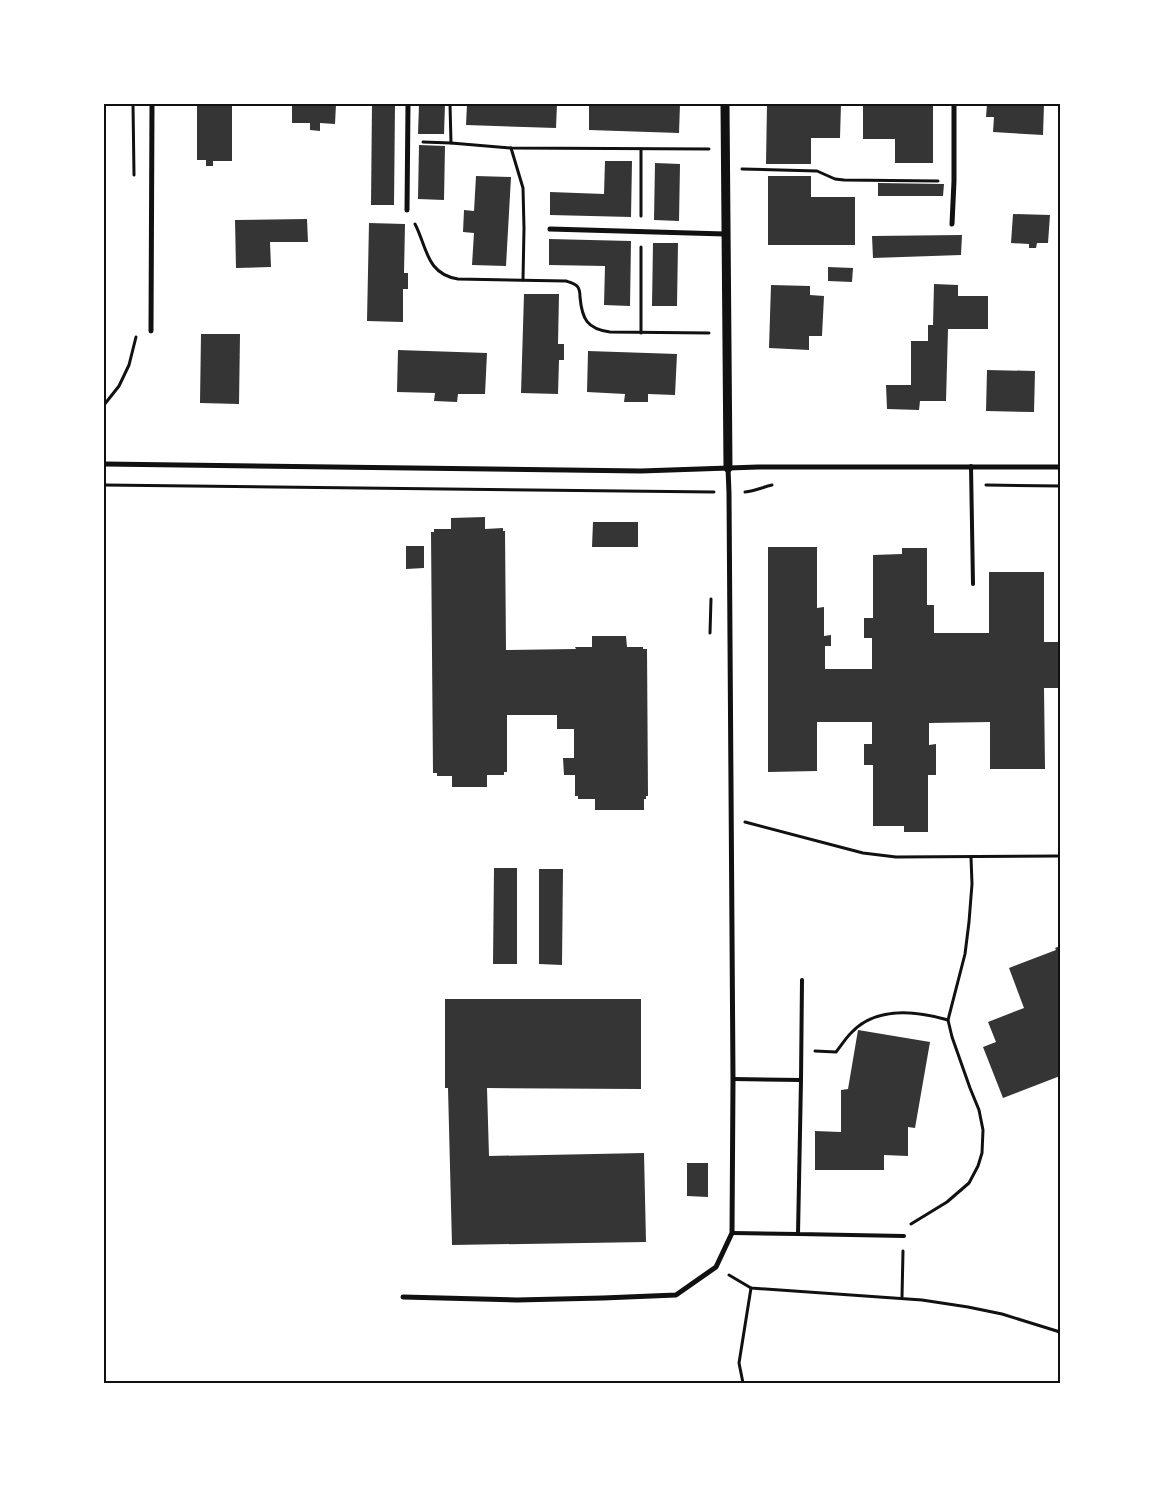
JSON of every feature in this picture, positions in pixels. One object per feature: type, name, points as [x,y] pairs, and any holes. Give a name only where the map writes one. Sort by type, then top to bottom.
[{"type":"street","points":[[151,331],[152,104]]},
{"type":"street","points":[[407,210],[408,104]]},
{"type":"street","points":[[403,1297],[517,1300],[676,1295],[716,1267],[732,1233],[733,1079],[725,104]]},
{"type":"street","points":[[952,224],[954,104]]},
{"type":"street","points":[[550,230],[725,234]]},
{"type":"street","points":[[104,464],[642,471],[767,467],[1060,466]]},
{"type":"lane","points":[[970,466],[973,584]]},
{"type":"lane","points":[[798,1234],[802,980]]},
{"type":"lane","points":[[733,1079],[801,1080]]},
{"type":"lane","points":[[732,1233],[904,1236]]},
{"type":"path","points":[[133,104],[134,181]]},
{"type":"path","points":[[450,104],[450,143]]},
{"type":"path","points":[[408,142],[511,148],[709,149]]},
{"type":"path","points":[[511,148],[523,188],[523,280]]},
{"type":"path","points":[[742,169],[817,171],[835,179],[844,180],[954,181]]},
{"type":"path","points":[[407,210],[420,233],[423,245],[432,263],[441,274],[448,277],[458,279],[566,281],[577,286],[580,291],[584,318],[592,328],[599,331],[709,333]]},
{"type":"path","points":[[104,405],[119,386],[129,365],[136,337]]},
{"type":"path","points":[[710,633],[711,599]]},
{"type":"path","points":[[750,822],[863,853],[896,857],[1060,856]]},
{"type":"path","points":[[902,1297],[904,1236],[907,1229],[913,1222],[947,1202],[968,1183],[978,1166],[982,1153],[983,1130],[979,1110],[948,1020],[965,954],[972,884],[971,857]]},
{"type":"path","points":[[801,1050],[836,1052],[851,1033],[862,1023],[886,1015],[910,1012],[932,1015],[948,1020]]},
{"type":"path","points":[[716,1267],[751,1288],[902,1297],[968,1307],[1060,1332]]},
{"type":"path","points":[[743,1383],[739,1364],[751,1288]]},
{"type":"building","points":[[197,104],[232,104],[232,161],[213,161],[213,166],[206,166],[206,160],[197,160]]},
{"type":"building","points":[[292,104],[336,104],[335,124],[320,123],[320,131],[310,130],[310,123],[292,123]]},
{"type":"building","points":[[372,104],[395,104],[394,205],[371,205]]},
{"type":"building","points":[[419,104],[445,104],[444,134],[418,134]]},
{"type":"building","points":[[467,104],[557,104],[556,128],[466,125]]},
{"type":"building","points":[[589,104],[680,104],[679,133],[589,130]]},
{"type":"building","points":[[767,104],[841,104],[840,138],[811,138],[811,164],[766,164]]},
{"type":"building","points":[[863,104],[933,104],[933,163],[895,163],[895,139],[863,139]]},
{"type":"building","points":[[987,104],[1044,104],[1043,135],[993,132],[994,117],[986,117]]},
{"type":"building","points":[[419,145],[445,146],[444,200],[418,199]]},
{"type":"building","points":[[605,161],[632,161],[631,217],[550,215],[550,192],[604,194]]},
{"type":"building","points":[[655,163],[680,164],[679,221],[654,220]]},
{"type":"building","points":[[476,176],[511,177],[506,266],[472,265],[474,233],[463,232],[464,210],[474,211]]},
{"type":"building","points":[[768,176],[811,176],[811,197],[855,197],[855,245],[768,245]]},
{"type":"building","points":[[878,183],[944,184],[943,196],[878,196]]},
{"type":"building","points":[[1013,214],[1050,215],[1048,243],[1037,243],[1036,248],[1029,248],[1029,244],[1011,243]]},
{"type":"building","points":[[307,219],[308,242],[270,242],[271,267],[236,268],[235,220]]},
{"type":"building","points":[[369,223],[405,224],[404,273],[408,273],[408,289],[403,289],[403,322],[367,321]]},
{"type":"building","points":[[962,235],[961,255],[873,258],[872,236]]},
{"type":"building","points":[[549,239],[631,241],[630,306],[604,305],[605,266],[549,265]]},
{"type":"building","points":[[653,243],[678,243],[677,306],[652,306]]},
{"type":"building","points":[[828,267],[853,268],[852,282],[828,281]]},
{"type":"building","points":[[934,284],[958,285],[958,296],[988,296],[988,329],[948,329],[946,401],[920,401],[919,410],[887,409],[886,385],[911,385],[911,341],[928,341],[928,325],[933,325]]},
{"type":"building","points":[[771,285],[810,286],[810,295],[824,296],[822,336],[809,336],[809,350],[769,348]]},
{"type":"building","points":[[524,294],[559,294],[558,344],[564,344],[564,360],[559,360],[558,394],[521,393]]},
{"type":"building","points":[[201,334],[240,334],[239,404],[200,403]]},
{"type":"building","points":[[398,350],[487,353],[485,394],[458,394],[457,402],[434,401],[435,393],[397,392]]},
{"type":"building","points":[[588,351],[677,354],[675,395],[648,394],[648,402],[624,402],[625,394],[587,392]]},
{"type":"building","points":[[987,370],[1035,371],[1034,412],[986,411]]},
{"type":"building","points":[[485,517],[485,529],[503,528],[503,531],[505,531],[506,650],[592,647],[592,636],[626,636],[627,647],[643,647],[643,649],[647,649],[648,796],[644,799],[644,810],[595,810],[595,799],[578,799],[578,796],[575,796],[575,775],[564,775],[563,758],[574,758],[574,729],[557,729],[557,715],[507,715],[507,772],[504,772],[504,775],[487,775],[487,787],[452,787],[452,776],[437,776],[437,773],[433,773],[431,532],[434,532],[434,529],[451,529],[451,518]]},
{"type":"building","points":[[593,522],[638,522],[638,547],[592,547]]},
{"type":"building","points":[[406,546],[424,546],[424,568],[406,569]]},
{"type":"building","points":[[768,547],[817,547],[817,608],[824,607],[824,636],[831,635],[831,646],[825,646],[825,669],[872,669],[872,638],[864,638],[864,618],[873,618],[873,555],[902,554],[902,548],[927,548],[927,605],[934,605],[934,633],[989,633],[989,572],[1044,572],[1044,642],[1060,642],[1060,688],[1044,688],[1045,769],[990,769],[990,722],[929,723],[929,745],[936,744],[936,775],[928,775],[928,832],[904,832],[904,826],[873,826],[873,765],[864,765],[864,744],[872,744],[872,722],[817,722],[817,771],[768,772]]},
{"type":"building","points":[[494,868],[517,868],[517,964],[493,964]]},
{"type":"building","points":[[539,869],[563,869],[562,965],[539,964]]},
{"type":"building","points":[[1060,946],[1060,1076],[1003,1098],[983,1047],[996,1042],[988,1022],[1024,1008],[1009,968],[1056,950],[1055,948]]},
{"type":"building","points":[[445,999],[641,999],[641,1089],[487,1088],[489,1156],[644,1153],[646,1242],[452,1245],[448,1088],[445,1088]]},
{"type":"building","points":[[858,1030],[930,1042],[915,1128],[908,1127],[908,1156],[884,1155],[884,1170],[815,1170],[815,1131],[841,1132],[841,1090],[848,1089]]},
{"type":"building","points":[[687,1163],[708,1163],[708,1197],[687,1196]]}]
